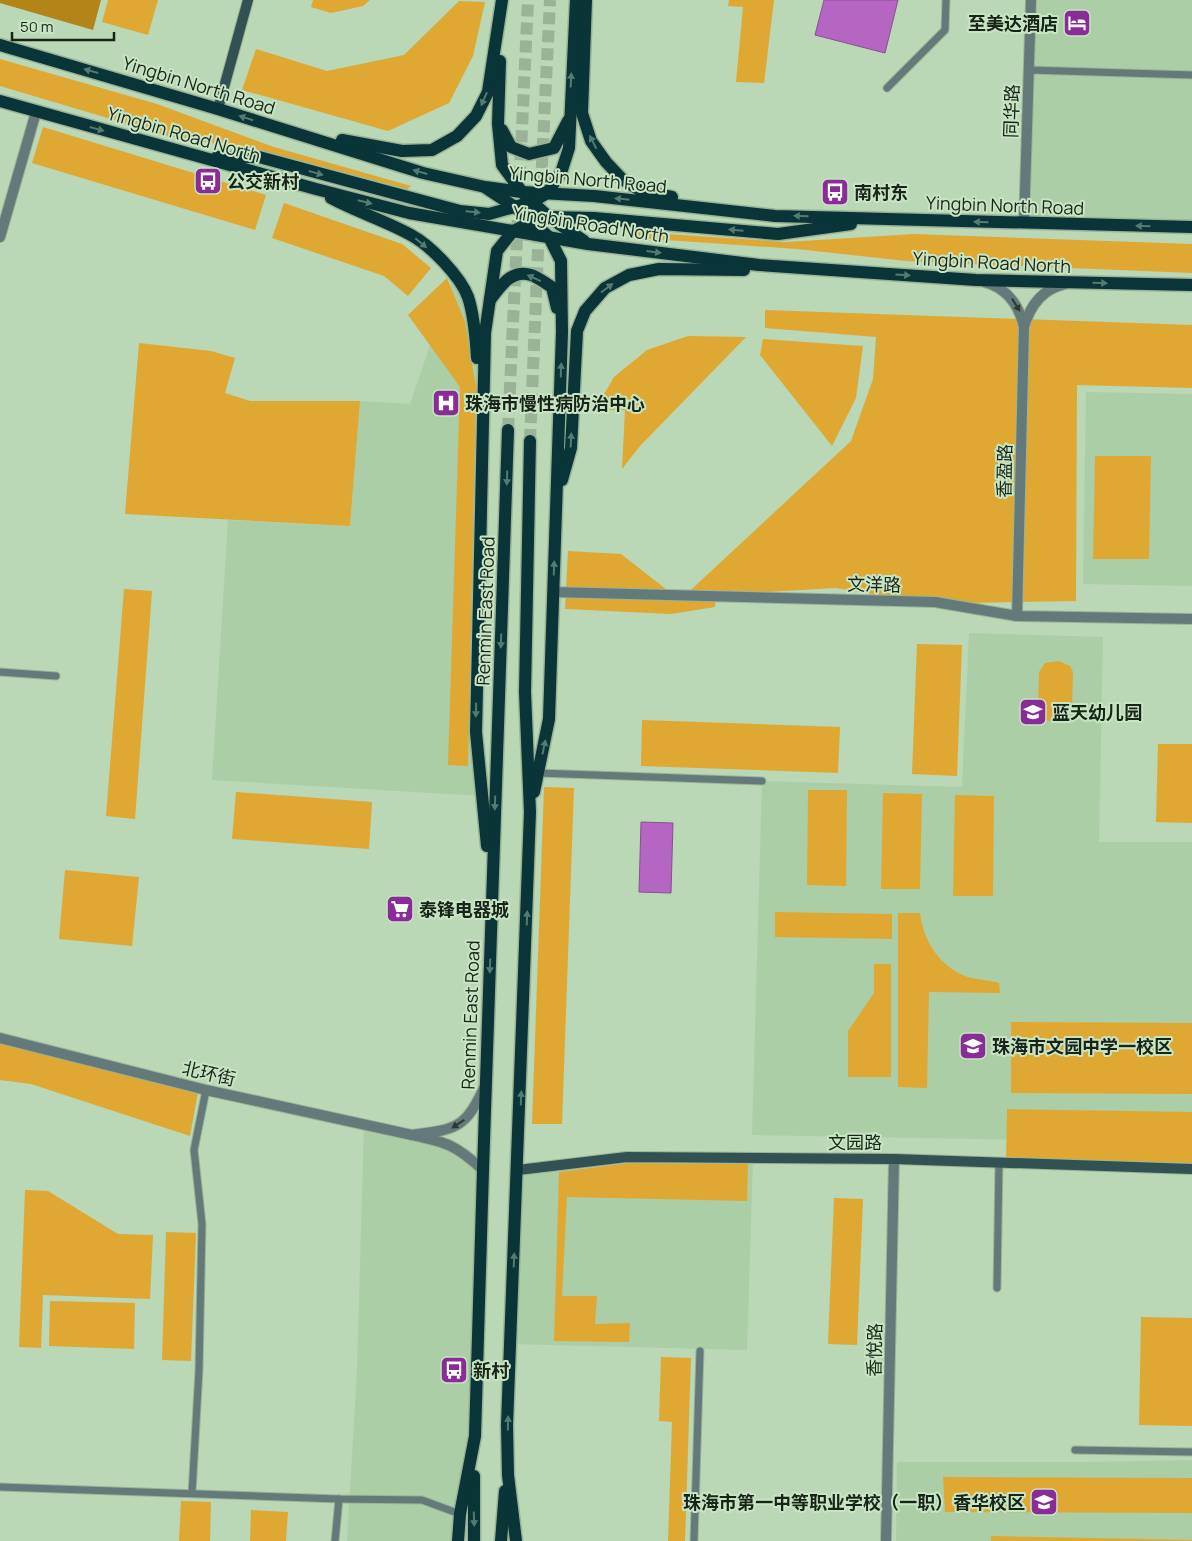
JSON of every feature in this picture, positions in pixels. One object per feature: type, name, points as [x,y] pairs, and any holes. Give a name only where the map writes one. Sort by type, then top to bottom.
[{"type":"main road","points":[[503,0],[498,82],[498,124],[502,165],[532,202],[588,244]]},
{"type":"main road","points":[[293,132],[402,151],[432,150],[457,136],[476,116],[488,92],[503,0]]},
{"type":"main road","points":[[199,157],[259,157],[460,211],[489,214],[532,202],[547,193],[561,173],[569,148],[576,0]]},
{"type":"main road","points":[[586,0],[582,113],[591,141],[613,171],[641,191],[775,216]]},
{"type":"main road","name":"Yingbin North Road","points":[[0,45],[218,109],[424,173],[485,187],[522,192],[594,196],[775,216],[1192,228]]},
{"type":"main road","name":"Yingbin Road North","points":[[0,101],[409,213],[588,244],[759,265],[869,273],[976,280],[1192,286]]},
{"type":"main road","points":[[498,124],[511,147],[529,154],[554,148],[569,118]]},
{"type":"main road","points":[[485,187],[549,237],[561,261],[562,332],[550,719],[530,812]]},
{"type":"main road","points":[[316,189],[351,209],[412,236],[447,264],[468,297],[475,338],[483,416]]},
{"type":"main road","points":[[492,890],[476,732],[485,333],[496,251],[513,231],[549,216],[594,218],[778,234],[888,219]]},
{"type":"main road","points":[[556,504],[571,448],[577,331],[585,310],[605,288],[629,275],[659,269],[869,273]]},
{"type":"main road","points":[[488,303],[503,282],[519,273],[532,275],[552,288],[562,332]]},
{"type":"main road","name":"Renmin East Road","points":[[458,1541],[460,1514],[475,1436],[482,1170],[508,430]]},
{"type":"main road","points":[[516,1541],[508,1475],[508,1452],[530,812],[525,692],[530,441]]},
{"type":"main road","points":[[474,1541],[475,1436]]},
{"type":"main road","points":[[501,1541],[508,1452]]},
{"type":"street","points":[[218,109],[248,0]]},
{"type":"street","name":"同华路","points":[[1024,223],[1030,0]]},
{"type":"street","points":[[0,237],[36,112]]},
{"type":"street","points":[[976,280],[998,287],[1011,298],[1022,316],[1024,327]]},
{"type":"street","points":[[1024,327],[1031,307],[1038,298],[1054,287],[1070,283]]},
{"type":"street","name":"香盈路","points":[[1017,616],[1024,327]]},
{"type":"street","name":"文洋路","points":[[553,592],[935,602],[1017,616],[1192,619]]},
{"type":"street","name":"北环街","points":[[0,1038],[206,1090],[442,1141],[470,1158],[482,1170]]},
{"type":"street","name":"北环街","points":[[412,1135],[456,1127],[469,1116],[476,1106],[485,1085]]},
{"type":"street","name":"文园路","points":[[518,1170],[627,1157],[894,1159],[1192,1169]]},
{"type":"street","name":"香悅路","points":[[886,1541],[894,1159]]},
{"type":"lane","points":[[887,88],[945,30],[946,0]]},
{"type":"lane","points":[[1029,70],[1192,75]]},
{"type":"lane","points":[[0,672],[56,676]]},
{"type":"lane","points":[[538,773],[762,781]]},
{"type":"lane","points":[[192,1494],[199,1370],[202,1224],[194,1150],[206,1090]]},
{"type":"lane","points":[[997,1288],[999,1162]]},
{"type":"lane","points":[[694,1541],[700,1351]]},
{"type":"lane","points":[[1075,1450],[1192,1452]]},
{"type":"lane","points":[[0,1487],[339,1499],[422,1500],[460,1514]]},
{"type":"lane","points":[[335,1541],[339,1499]]},
{"type":"shaded area","points":[[0,0],[101,0],[93,30],[0,3]]},
{"type":"shaded area","points":[[108,0],[158,0],[148,35],[102,22]]},
{"type":"shaded area","points":[[313,0],[370,0],[363,6],[331,13],[311,7]]},
{"type":"shaded area","points":[[729,0],[774,0],[764,83],[736,82],[743,7],[728,6]]},
{"type":"shaded area","points":[[824,0],[898,0],[885,53],[815,35]]},
{"type":"shaded area","points":[[1031,0],[1192,0],[1192,228],[1024,223]]},
{"type":"shaded area","points":[[459,1],[485,2],[473,56],[449,103],[388,131],[242,90],[256,49],[327,71],[404,55]]},
{"type":"shaded area","points":[[0,59],[157,104],[274,147],[411,186],[407,189],[275,154],[168,136],[0,86]]},
{"type":"shaded area","points":[[43,127],[266,195],[255,230],[32,163]]},
{"type":"shaded area","points":[[284,203],[402,244],[431,268],[408,296],[384,276],[272,238]]},
{"type":"shaded area","points":[[638,232],[786,242],[914,234],[1192,244],[1192,273],[906,261],[797,249],[637,238]]},
{"type":"shaded area","points":[[454,275],[467,297],[475,338],[483,416],[482,796],[212,780],[228,520],[350,526],[360,401],[410,404]]},
{"type":"shaded area","points":[[447,278],[465,322],[476,387],[468,766],[448,765],[460,387],[408,315]]},
{"type":"shaded area","points":[[765,310],[1192,325],[1192,388],[1077,385],[1076,601],[967,603],[952,610],[880,600],[872,594],[836,588],[716,595],[715,607],[671,614],[565,609],[568,551],[621,554],[680,600],[851,441],[873,379],[876,337],[765,328]]},
{"type":"shaded area","points":[[688,336],[746,337],[640,446],[622,469],[625,410],[595,410],[614,377],[647,350]]},
{"type":"shaded area","points":[[763,339],[863,346],[856,398],[832,446],[760,355]]},
{"type":"shaded area","points":[[139,343],[211,351],[235,358],[225,393],[250,401],[360,401],[350,526],[125,514]]},
{"type":"shaded area","points":[[1086,392],[1192,394],[1192,586],[1083,584]]},
{"type":"shaded area","points":[[1095,456],[1151,456],[1149,559],[1093,559]]},
{"type":"shaded area","points":[[124,589],[152,591],[135,819],[106,816]]},
{"type":"shaded area","name":"珠海市文园中学一校区","points":[[969,633],[1103,637],[1099,842],[1192,842],[1192,1143],[752,1135],[762,781],[962,787]]},
{"type":"shaded area","points":[[917,644],[962,645],[957,776],[912,774]]},
{"type":"shaded area","points":[[1059,661],[1070,666],[1073,672],[1072,710],[1065,720],[1056,723],[1043,719],[1038,712],[1039,672],[1045,663]]},
{"type":"shaded area","points":[[642,720],[840,727],[838,773],[641,766]]},
{"type":"shaded area","points":[[1158,744],[1192,744],[1192,823],[1156,822]]},
{"type":"shaded area","points":[[544,787],[574,788],[562,1124],[532,1124]]},
{"type":"shaded area","points":[[808,790],[847,790],[846,886],[807,885]]},
{"type":"shaded area","points":[[236,792],[372,802],[369,849],[232,839]]},
{"type":"shaded area","points":[[883,793],[922,794],[920,889],[881,889]]},
{"type":"shaded area","points":[[955,795],[994,796],[993,896],[953,896]]},
{"type":"shaded area","points":[[641,822],[673,823],[671,893],[639,892]]},
{"type":"shaded area","points":[[65,870],[139,877],[132,946],[59,939]]},
{"type":"shaded area","points":[[775,912],[892,914],[892,939],[775,937]]},
{"type":"shaded area","points":[[898,913],[920,913],[929,943],[941,960],[949,967],[968,977],[999,983],[1000,993],[929,992],[927,1088],[898,1087]]},
{"type":"shaded area","points":[[874,964],[891,964],[891,1077],[848,1077],[848,1031],[874,993]]},
{"type":"shaded area","points":[[1011,1022],[1192,1023],[1192,1094],[1011,1093]]},
{"type":"shaded area","points":[[0,1043],[198,1092],[190,1136],[31,1084],[0,1080]]},
{"type":"shaded area","points":[[1007,1109],[1192,1112],[1192,1163],[1006,1160]]},
{"type":"shaded area","points":[[364,1125],[450,1147],[482,1170],[475,1435],[458,1541],[347,1541],[357,1370]]},
{"type":"shaded area","points":[[628,1157],[753,1158],[747,1350],[511,1344],[518,1170]]},
{"type":"shaded area","points":[[629,1163],[748,1164],[747,1201],[567,1197],[562,1296],[597,1296],[595,1324],[630,1323],[629,1342],[554,1341],[559,1172]]},
{"type":"shaded area","points":[[25,1190],[48,1191],[118,1234],[153,1235],[150,1299],[43,1295],[41,1348],[19,1347]]},
{"type":"shaded area","points":[[834,1198],[863,1199],[857,1345],[828,1344]]},
{"type":"shaded area","points":[[166,1232],[196,1233],[191,1361],[162,1360]]},
{"type":"shaded area","points":[[50,1301],[135,1303],[134,1349],[49,1346]]},
{"type":"shaded area","points":[[1141,1317],[1192,1318],[1192,1426],[1139,1425]]},
{"type":"shaded area","points":[[661,1357],[691,1358],[685,1541],[668,1541],[672,1422],[659,1421]]},
{"type":"shaded area","name":"珠海市第一中等职业学校（一职）香华校区","points":[[1192,1460],[1192,1541],[896,1541],[897,1462]]},
{"type":"shaded area","points":[[943,1477],[1192,1478],[1192,1513],[945,1512]]},
{"type":"shaded area","points":[[181,1501],[211,1502],[210,1541],[179,1541]]},
{"type":"shaded area","points":[[251,1510],[288,1512],[286,1541],[250,1541]]},
{"type":"shaded area","points":[[991,1536],[1192,1540],[1192,1541],[991,1541]]},
{"type":"tunnel","points":[[508,430],[528,0]]},
{"type":"tunnel","points":[[540,204],[550,0]]},
{"type":"tunnel","points":[[530,441],[539,227]]},
{"type":"place","name":"至美达酒店","points":[[1077,23]]},
{"type":"place","name":"公交新村","points":[[208,181]]},
{"type":"place","name":"南村东","points":[[835,192]]},
{"type":"place","name":"珠海市慢性病防治中心","points":[[446,403]]},
{"type":"place","name":"蓝天幼儿园","points":[[1033,712]]},
{"type":"place","name":"泰锋电器城","points":[[400,909]]},
{"type":"place","name":"珠海市文园中学一校区","points":[[973,1046]]},
{"type":"place","name":"新村","points":[[454,1370]]},
{"type":"place","name":"珠海市第一中等职业学校（一职）香华校区","points":[[1044,1502]]}]
